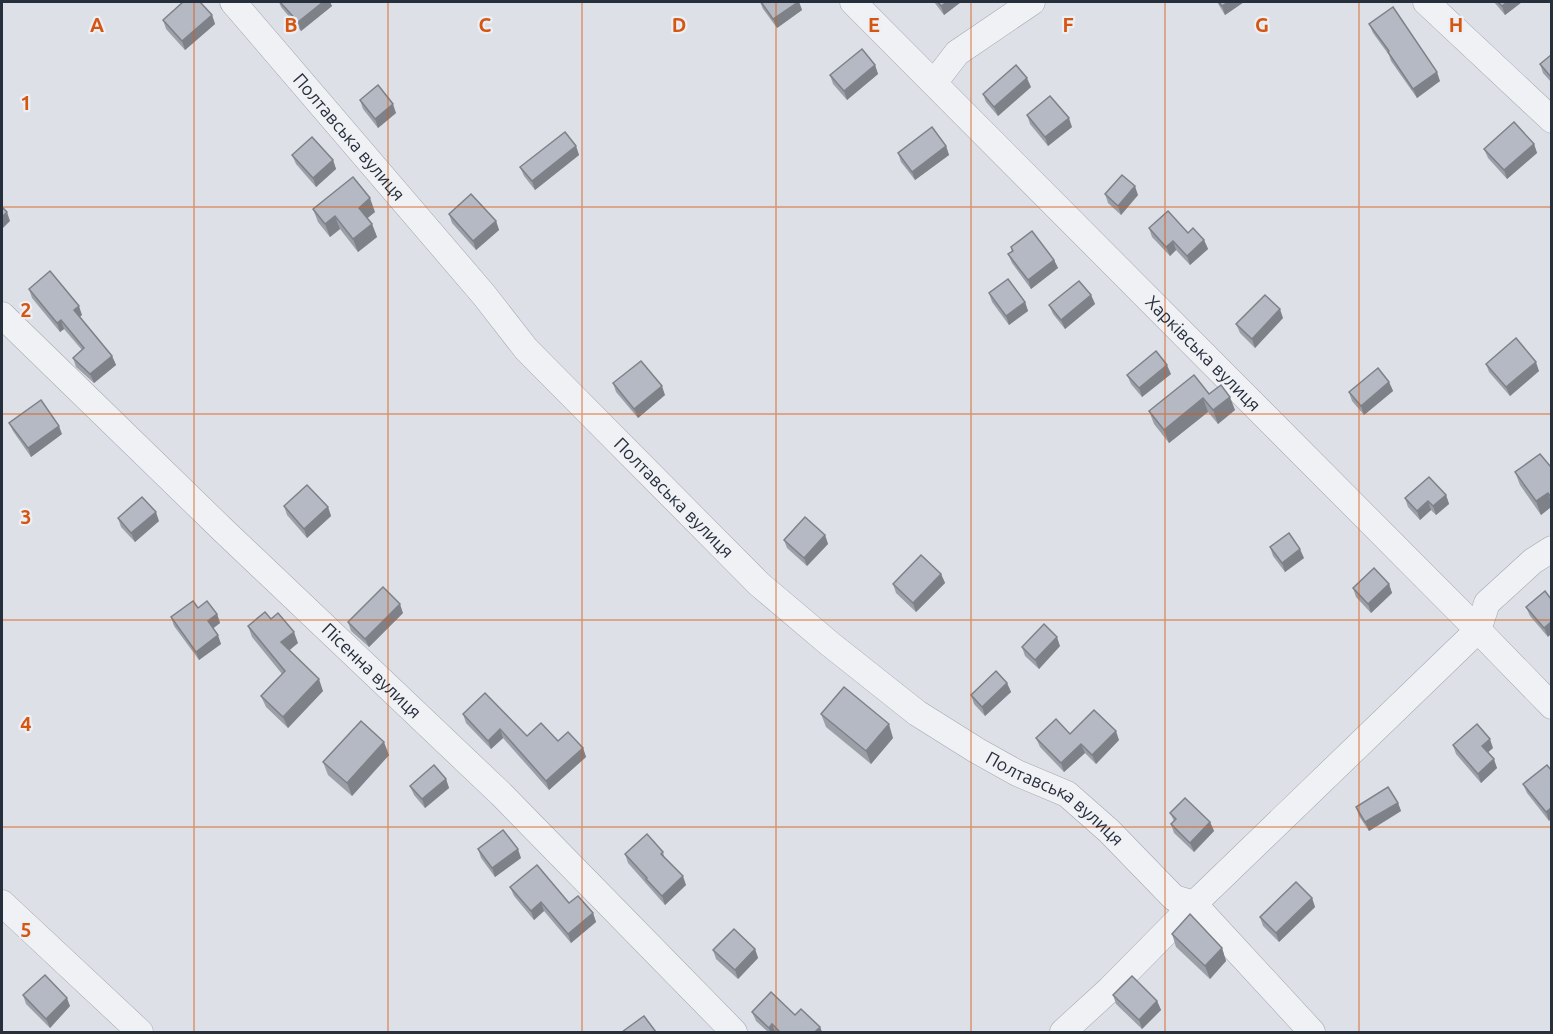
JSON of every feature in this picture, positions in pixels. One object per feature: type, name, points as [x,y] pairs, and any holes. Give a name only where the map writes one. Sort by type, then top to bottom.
[{"type":"street","name":"Полтавська вулиця","points":[[233,2],[484,295],[526,349],[759,584],[917,713],[1017,773],[1067,794],[1109,831],[1174,898],[1194,904]]},
{"type":"street","name":"Харківська вулиця","points":[[853,2],[1551,706]]},
{"type":"street","points":[[934,83],[957,53],[1032,2]]},
{"type":"street","points":[[1426,2],[1551,120]]},
{"type":"street","name":"Пісенна вулиця","points":[[2,315],[223,530],[501,794],[734,1032]]},
{"type":"street","points":[[1063,1032],[1110,989],[1194,904],[1478,630],[1487,603],[1533,561],[1551,549]]},
{"type":"street","points":[[2,903],[140,1032]]},
{"type":"street","points":[[1194,904],[1312,1032]]},
{"type":"building","points":[[183,2],[200,2],[212,15],[182,41],[163,20]]},
{"type":"building","points":[[280,2],[323,2],[298,22]]},
{"type":"building","points":[[761,2],[798,2],[773,19]]},
{"type":"building","points":[[1393,7],[1437,72],[1413,89],[1369,24]]},
{"type":"building","points":[[862,49],[875,65],[844,91],[830,75]]},
{"type":"building","points":[[1551,55],[1551,77],[1540,64]]},
{"type":"building","points":[[1016,65],[1027,78],[994,107],[983,94]]},
{"type":"building","points":[[378,85],[393,104],[375,119],[360,100]]},
{"type":"building","points":[[1050,96],[1069,118],[1045,137],[1027,115]]},
{"type":"building","points":[[1514,122],[1534,144],[1504,170],[1484,149]]},
{"type":"building","points":[[932,127],[946,146],[912,172],[898,153]]},
{"type":"building","points":[[565,132],[576,146],[532,181],[520,167]]},
{"type":"building","points":[[312,137],[333,160],[313,178],[292,155]]},
{"type":"building","points":[[1122,175],[1135,186],[1118,206],[1105,194]]},
{"type":"building","points":[[353,177],[370,198],[359,208],[372,224],[353,239],[335,216],[325,224],[313,209]]},
{"type":"building","points":[[471,194],[496,221],[473,241],[449,214]]},
{"type":"building","points":[[2,207],[7,212],[2,217]]},
{"type":"building","points":[[1168,211],[1188,233],[1193,228],[1204,240],[1187,256],[1173,241],[1166,247],[1149,228]]},
{"type":"building","points":[[1032,231],[1054,260],[1028,280],[1008,254],[1013,251],[1011,247]]},
{"type":"building","points":[[50,271],[79,306],[74,310],[112,356],[90,374],[73,358],[84,348],[61,320],[57,323],[29,289]]},
{"type":"building","points":[[1008,279],[1025,302],[1006,316],[989,293]]},
{"type":"building","points":[[1079,281],[1091,295],[1061,320],[1049,305]]},
{"type":"building","points":[[1265,295],[1280,309],[1252,339],[1236,324]]},
{"type":"building","points":[[1516,338],[1536,362],[1506,387],[1486,364]]},
{"type":"building","points":[[1156,351],[1167,365],[1139,388],[1127,375]]},
{"type":"building","points":[[641,361],[662,386],[634,409],[613,383]]},
{"type":"building","points":[[1378,368],[1389,382],[1361,406],[1349,392]]},
{"type":"building","points":[[1194,375],[1209,394],[1221,385],[1230,397],[1213,410],[1203,398],[1164,430],[1149,411]]},
{"type":"building","points":[[41,400],[59,426],[28,448],[9,423]]},
{"type":"building","points":[[1540,454],[1551,465],[1551,497],[1548,493],[1536,501],[1515,472]]},
{"type":"building","points":[[1429,477],[1446,495],[1433,506],[1428,501],[1417,511],[1405,498]]},
{"type":"building","points":[[307,485],[328,507],[304,529],[284,506]]},
{"type":"building","points":[[142,497],[156,512],[131,533],[118,518]]},
{"type":"building","points":[[805,517],[825,535],[804,558],[784,540]]},
{"type":"building","points":[[1289,533],[1300,549],[1282,563],[1270,547]]},
{"type":"building","points":[[921,555],[941,574],[913,603],[893,584]]},
{"type":"building","points":[[1374,568],[1389,584],[1368,604],[1353,588]]},
{"type":"building","points":[[383,587],[400,604],[365,639],[348,622]]},
{"type":"building","points":[[1545,591],[1551,599],[1551,622],[1544,628],[1526,607]]},
{"type":"building","points":[[193,601],[198,608],[207,601],[217,614],[208,621],[218,635],[196,652],[171,617]]},
{"type":"building","points":[[265,612],[271,619],[278,613],[294,632],[281,642],[319,679],[283,717],[261,696],[285,671],[248,626]]},
{"type":"building","points":[[1044,624],[1057,637],[1035,660],[1022,647]]},
{"type":"building","points":[[996,671],[1007,683],[982,707],[971,695]]},
{"type":"building","points":[[844,687],[889,724],[866,751],[821,714]]},
{"type":"building","points":[[485,693],[527,736],[541,723],[558,741],[568,732],[583,748],[546,781],[500,729],[488,741],[463,714]]},
{"type":"building","points":[[1094,710],[1116,731],[1092,755],[1081,744],[1061,763],[1036,738],[1056,719],[1070,734]]},
{"type":"building","points":[[361,721],[384,742],[347,783],[323,762]]},
{"type":"building","points":[[1477,724],[1490,739],[1482,746],[1494,759],[1478,774],[1453,745]]},
{"type":"building","points":[[434,765],[446,779],[422,799],[410,786]]},
{"type":"building","points":[[1547,765],[1551,770],[1551,808],[1546,812],[1523,784]]},
{"type":"building","points":[[1388,787],[1398,803],[1365,822],[1356,807]]},
{"type":"building","points":[[1185,798],[1210,822],[1190,843],[1171,824],[1176,819],[1170,813]]},
{"type":"building","points":[[503,830],[518,849],[492,868],[478,849]]},
{"type":"building","points":[[647,834],[663,852],[661,854],[683,876],[662,896],[625,854]]},
{"type":"building","points":[[537,865],[569,903],[578,896],[593,913],[568,934],[541,902],[531,911],[510,887]]},
{"type":"building","points":[[1296,882],[1312,898],[1276,933],[1260,917]]},
{"type":"building","points":[[1190,914],[1222,948],[1205,966],[1172,934]]},
{"type":"building","points":[[734,929],[755,949],[735,970],[713,950]]},
{"type":"building","points":[[45,975],[67,998],[46,1019],[23,995]]},
{"type":"building","points":[[1132,976],[1157,1001],[1139,1020],[1113,995]]},
{"type":"building","points":[[771,992],[795,1015],[801,1009],[820,1027],[815,1032],[780,1032],[772,1024],[769,1028],[752,1012]]},
{"type":"building","points":[[644,1016],[656,1032],[622,1032]]}]
